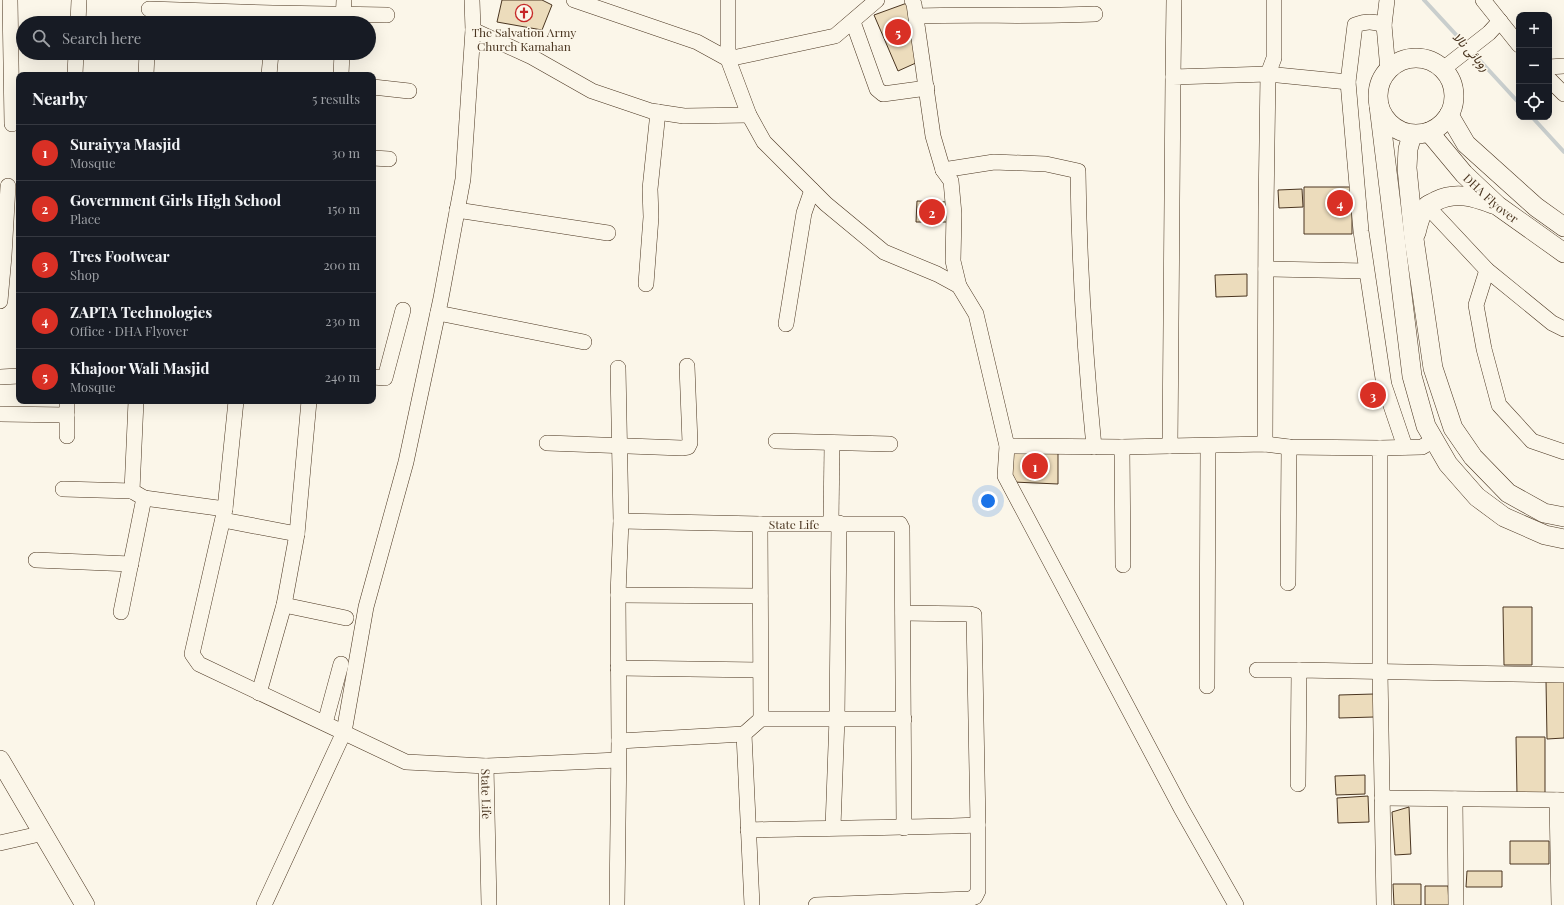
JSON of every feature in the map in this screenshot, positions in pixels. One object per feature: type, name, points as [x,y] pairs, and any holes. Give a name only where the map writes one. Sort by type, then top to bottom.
[{"type":"main road","points":[[1378,106],[1385,120],[1397,130],[1421,133],[1441,125],[1449,115],[1454,103],[1454,91],[1450,79],[1443,69],[1434,62],[1422,58],[1409,58],[1398,62],[1388,70],[1381,80],[1377,93],[1378,106],[1412,376],[1426,426],[1448,464],[1477,497],[1504,517],[1545,535],[1564,539]]},
{"type":"main road","name":"DHA Flyover","points":[[1449,115],[1466,144],[1536,207],[1564,227]]},
{"type":"main road","points":[[1421,133],[1408,149],[1407,168],[1414,239],[1433,368],[1453,428],[1473,457],[1508,494],[1544,513],[1564,517]]},
{"type":"main road","name":"DHA Flyover","points":[[1421,133],[1498,206],[1564,253]]},
{"type":"main road","points":[[1414,239],[1420,217],[1427,206],[1440,199],[1459,195],[1474,197],[1498,206]]},
{"type":"main road","points":[[0,760],[85,905]]},
{"type":"street","points":[[10,0],[5,31],[6,92],[12,124]]},
{"type":"street","points":[[78,16],[79,0]]},
{"type":"street","points":[[264,905],[344,732],[366,607],[406,462],[438,313],[463,179],[473,30],[472,0]]},
{"type":"street","points":[[574,0],[698,42],[728,59],[835,36],[877,0]]},
{"type":"street","points":[[728,0],[728,59],[749,115],[764,142],[826,204],[884,252],[937,274],[959,286]]},
{"type":"street","points":[[912,0],[916,16],[933,136],[943,170],[951,181],[954,214],[952,261],[959,286],[976,314],[1007,446],[1004,476],[1180,808],[1236,905]]},
{"type":"street","points":[[1170,446],[1174,0]]},
{"type":"street","points":[[1265,444],[1268,74],[1274,58],[1274,0]]},
{"type":"street","points":[[1387,0],[1384,25],[1388,70]]},
{"type":"street","points":[[1482,0],[1516,41]]},
{"type":"street","points":[[149,11],[212,6],[273,12],[387,15]]},
{"type":"street","points":[[916,16],[1043,16],[1095,14]]},
{"type":"street","points":[[1384,25],[1374,21],[1363,22],[1355,25],[1348,82],[1366,271],[1384,385],[1405,447]]},
{"type":"street","points":[[1443,69],[1489,33],[1500,21]]},
{"type":"street","points":[[853,22],[877,89],[883,94],[927,88]]},
{"type":"street","points":[[473,30],[532,57],[592,91],[651,111],[684,116],[749,115]]},
{"type":"street","points":[[75,72],[76,60]]},
{"type":"street","points":[[146,72],[147,60]]},
{"type":"street","points":[[269,72],[270,60]]},
{"type":"street","points":[[341,72],[342,60]]},
{"type":"street","points":[[1552,67],[1564,66]]},
{"type":"street","points":[[1173,77],[1268,74],[1348,82]]},
{"type":"street","points":[[1552,82],[1564,94]]},
{"type":"street","points":[[376,88],[409,91]]},
{"type":"street","points":[[646,284],[651,217],[650,189],[658,112]]},
{"type":"street","points":[[376,158],[389,159]]},
{"type":"street","points":[[943,170],[994,162],[1046,164],[1078,171],[1078,214],[1086,367],[1094,447]]},
{"type":"street","points":[[0,301],[2,256],[9,185]]},
{"type":"street","points":[[786,324],[804,213],[812,190]]},
{"type":"street","points":[[1427,206],[1487,270],[1552,323],[1564,329]]},
{"type":"street","points":[[457,210],[608,233]]},
{"type":"street","points":[[1266,269],[1366,271]]},
{"type":"street","points":[[1487,270],[1476,305],[1484,349],[1499,405],[1532,441],[1564,452]]},
{"type":"street","points":[[376,377],[385,378],[404,310]]},
{"type":"street","points":[[438,313],[584,342]]},
{"type":"street","points":[[547,443],[688,447],[690,443],[687,366]]},
{"type":"street","points":[[617,905],[619,741],[618,595],[621,521],[618,368]]},
{"type":"street","points":[[0,377],[16,376]]},
{"type":"street","points":[[121,612],[131,564],[138,494],[136,404]]},
{"type":"street","points":[[236,404],[224,514],[192,654],[199,664],[406,762],[486,766]]},
{"type":"street","points":[[259,693],[284,605],[297,534],[309,404]]},
{"type":"street","points":[[0,414],[67,408],[67,436]]},
{"type":"street","points":[[1007,446],[1122,447],[1265,444],[1289,448],[1380,448],[1422,447],[1434,440]]},
{"type":"street","points":[[776,441],[832,444],[890,444]]},
{"type":"street","points":[[832,444],[835,523],[837,718],[833,827]]},
{"type":"street","points":[[1207,686],[1208,446]]},
{"type":"street","points":[[1122,447],[1122,564]]},
{"type":"street","points":[[1288,583],[1289,448]]},
{"type":"street","points":[[1380,448],[1380,672],[1384,905]]},
{"type":"street","points":[[63,489],[138,494],[224,514],[297,534]]},
{"type":"street","name":"State Life","points":[[621,521],[760,524],[900,524],[902,528],[904,828]]},
{"type":"street","points":[[760,524],[761,719]]},
{"type":"street","points":[[36,560],[131,564]]},
{"type":"street","points":[[618,595],[760,596]]},
{"type":"street","points":[[284,605],[346,618]]},
{"type":"street","points":[[816,905],[969,899],[974,897],[978,891],[974,615],[903,613]]},
{"type":"street","points":[[325,723],[340,664]]},
{"type":"street","points":[[618,668],[760,670]]},
{"type":"street","points":[[1257,670],[1564,675]]},
{"type":"street","points":[[1298,670],[1298,784]]},
{"type":"street","points":[[619,741],[744,734],[761,719],[904,719]]},
{"type":"street","points":[[744,734],[752,905]]},
{"type":"street","name":"State Life","points":[[489,905],[486,766],[618,760]]},
{"type":"street","points":[[1382,798],[1560,800],[1559,905]]},
{"type":"street","points":[[1455,799],[1456,905]]},
{"type":"street","points":[[748,830],[833,827],[904,828],[978,825]]},
{"type":"street","points":[[0,843],[44,834]]},
{"type":"building","name":"The Salvation Army Church Kamahan","points":[[502,0],[542,0],[552,5],[542,30],[497,22]]},
{"type":"building","points":[[907,3],[918,62],[898,71],[874,15]]},
{"type":"building","points":[[1304,187],[1352,187],[1352,234],[1304,234]]},
{"type":"building","points":[[1302,189],[1303,207],[1279,208],[1278,190]]},
{"type":"building","points":[[917,201],[948,202],[947,222],[916,222]]},
{"type":"building","points":[[1247,274],[1247,296],[1216,297],[1215,275]]},
{"type":"building","points":[[1011,450],[1058,451],[1058,484],[1013,482]]},
{"type":"building","points":[[1503,607],[1532,607],[1532,665],[1504,665]]},
{"type":"building","points":[[1564,680],[1564,738],[1547,739],[1546,681]]},
{"type":"building","points":[[1374,694],[1374,717],[1339,718],[1339,695]]},
{"type":"building","points":[[1516,737],[1545,737],[1545,795],[1517,795]]},
{"type":"building","points":[[1365,775],[1365,794],[1336,795],[1335,776]]},
{"type":"building","points":[[1368,796],[1369,822],[1338,823],[1337,798]]},
{"type":"building","points":[[1409,807],[1411,854],[1395,855],[1392,812]]},
{"type":"building","points":[[1510,841],[1549,841],[1549,864],[1510,864]]},
{"type":"building","points":[[1467,871],[1502,871],[1502,887],[1466,887]]},
{"type":"building","points":[[1393,884],[1421,884],[1421,905],[1394,905]]},
{"type":"building","points":[[1425,886],[1448,886],[1449,905],[1425,905]]},
{"type":"waterway","name":"روہائی نالا","points":[[1424,0],[1516,100]]},
{"type":"waterway","name":"روہائی نالا","points":[[1535,120],[1564,152]]},
{"type":"place","name":"The Salvation Army Church Kamahan","points":[[524,13]]},
{"type":"place","name":"Khajoor Wali Masjid","points":[[898,32]]},
{"type":"place","name":"ZAPTA Technologies","points":[[1340,203]]},
{"type":"place","name":"Government Girls High School","points":[[932,212]]},
{"type":"place","name":"Tres Footwear","points":[[1373,395]]},
{"type":"place","name":"Suraiyya Masjid","points":[[1035,466]]}]
